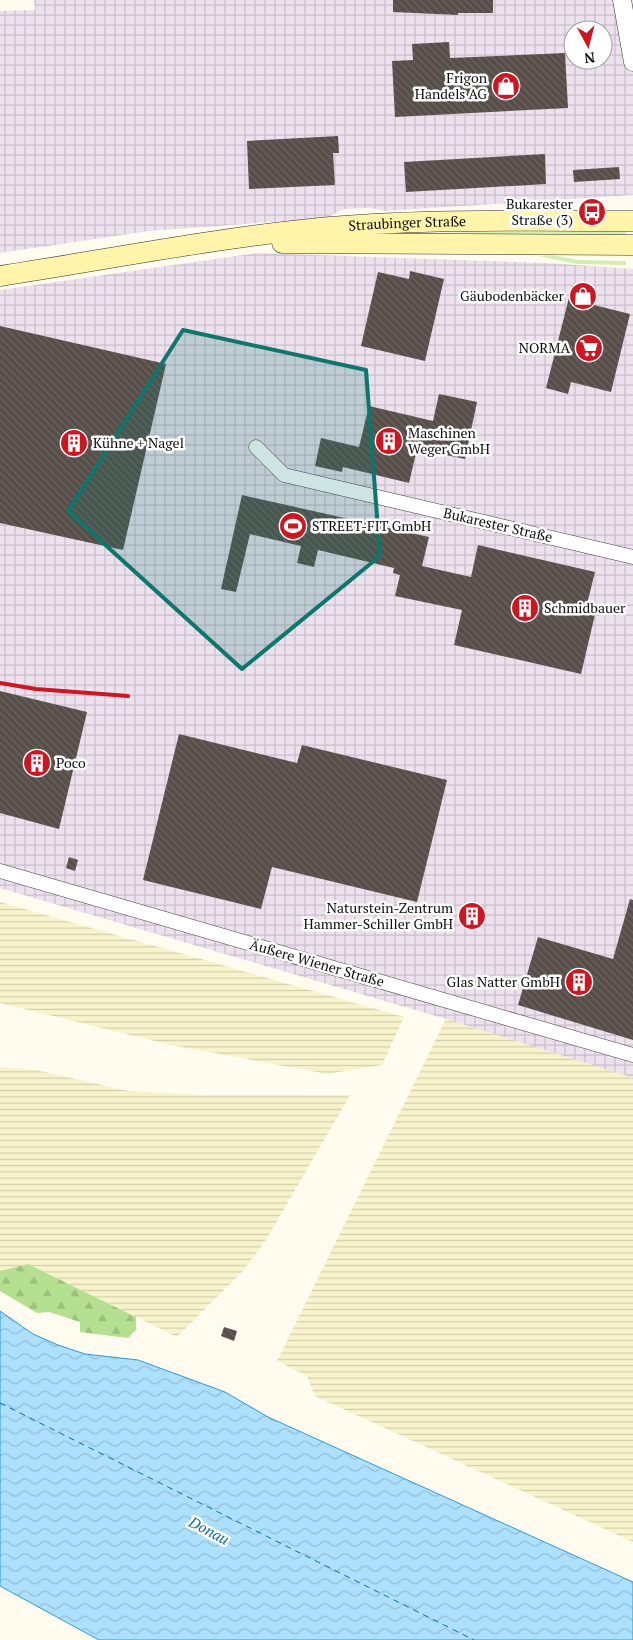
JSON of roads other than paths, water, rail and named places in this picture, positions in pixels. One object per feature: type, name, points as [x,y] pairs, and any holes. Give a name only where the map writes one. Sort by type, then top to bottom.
[{"type":"main road","name":"Straubinger Straße","points":[[0,276],[276,233],[379,224],[633,221]]},
{"type":"main road","name":"Straubinger Straße","points":[[183,248],[288,243],[633,245]]},
{"type":"street","points":[[622,0],[633,62]]},
{"type":"street","name":"Bukarester Straße","points":[[256,447],[284,475],[633,557]]},
{"type":"street","name":"Äußere Wiener Straße","points":[[0,871],[633,1055]]},
{"type":"water","name":"Donau","points":[[0,1311],[33,1334],[58,1345],[85,1354],[138,1360],[225,1392],[268,1417],[633,1582],[633,1640],[99,1640],[0,1586]]},
{"type":"railway","points":[[0,683],[36,689],[128,696]]},
{"type":"place","name":"Frigon Handels AG","points":[[506,86]]},
{"type":"place","name":"Bukarester Straße (3)","points":[[592,212]]},
{"type":"place","name":"Gäubodenbäcker","points":[[583,296]]},
{"type":"place","name":"NORMA","points":[[589,348]]},
{"type":"place","name":"Maschinen Weger GmbH","points":[[389,441]]},
{"type":"place","name":"Kühne + Nagel","points":[[74,443]]},
{"type":"place","name":"STREET-FIT GmbH","points":[[293,526]]},
{"type":"place","name":"Schmidbauer","points":[[525,608]]},
{"type":"place","name":"Poco","points":[[37,763]]},
{"type":"place","name":"Naturstein-Zentrum Hammer-Schiller GmbH","points":[[472,916]]},
{"type":"place","name":"Glas Natter GmbH","points":[[579,982]]}]
